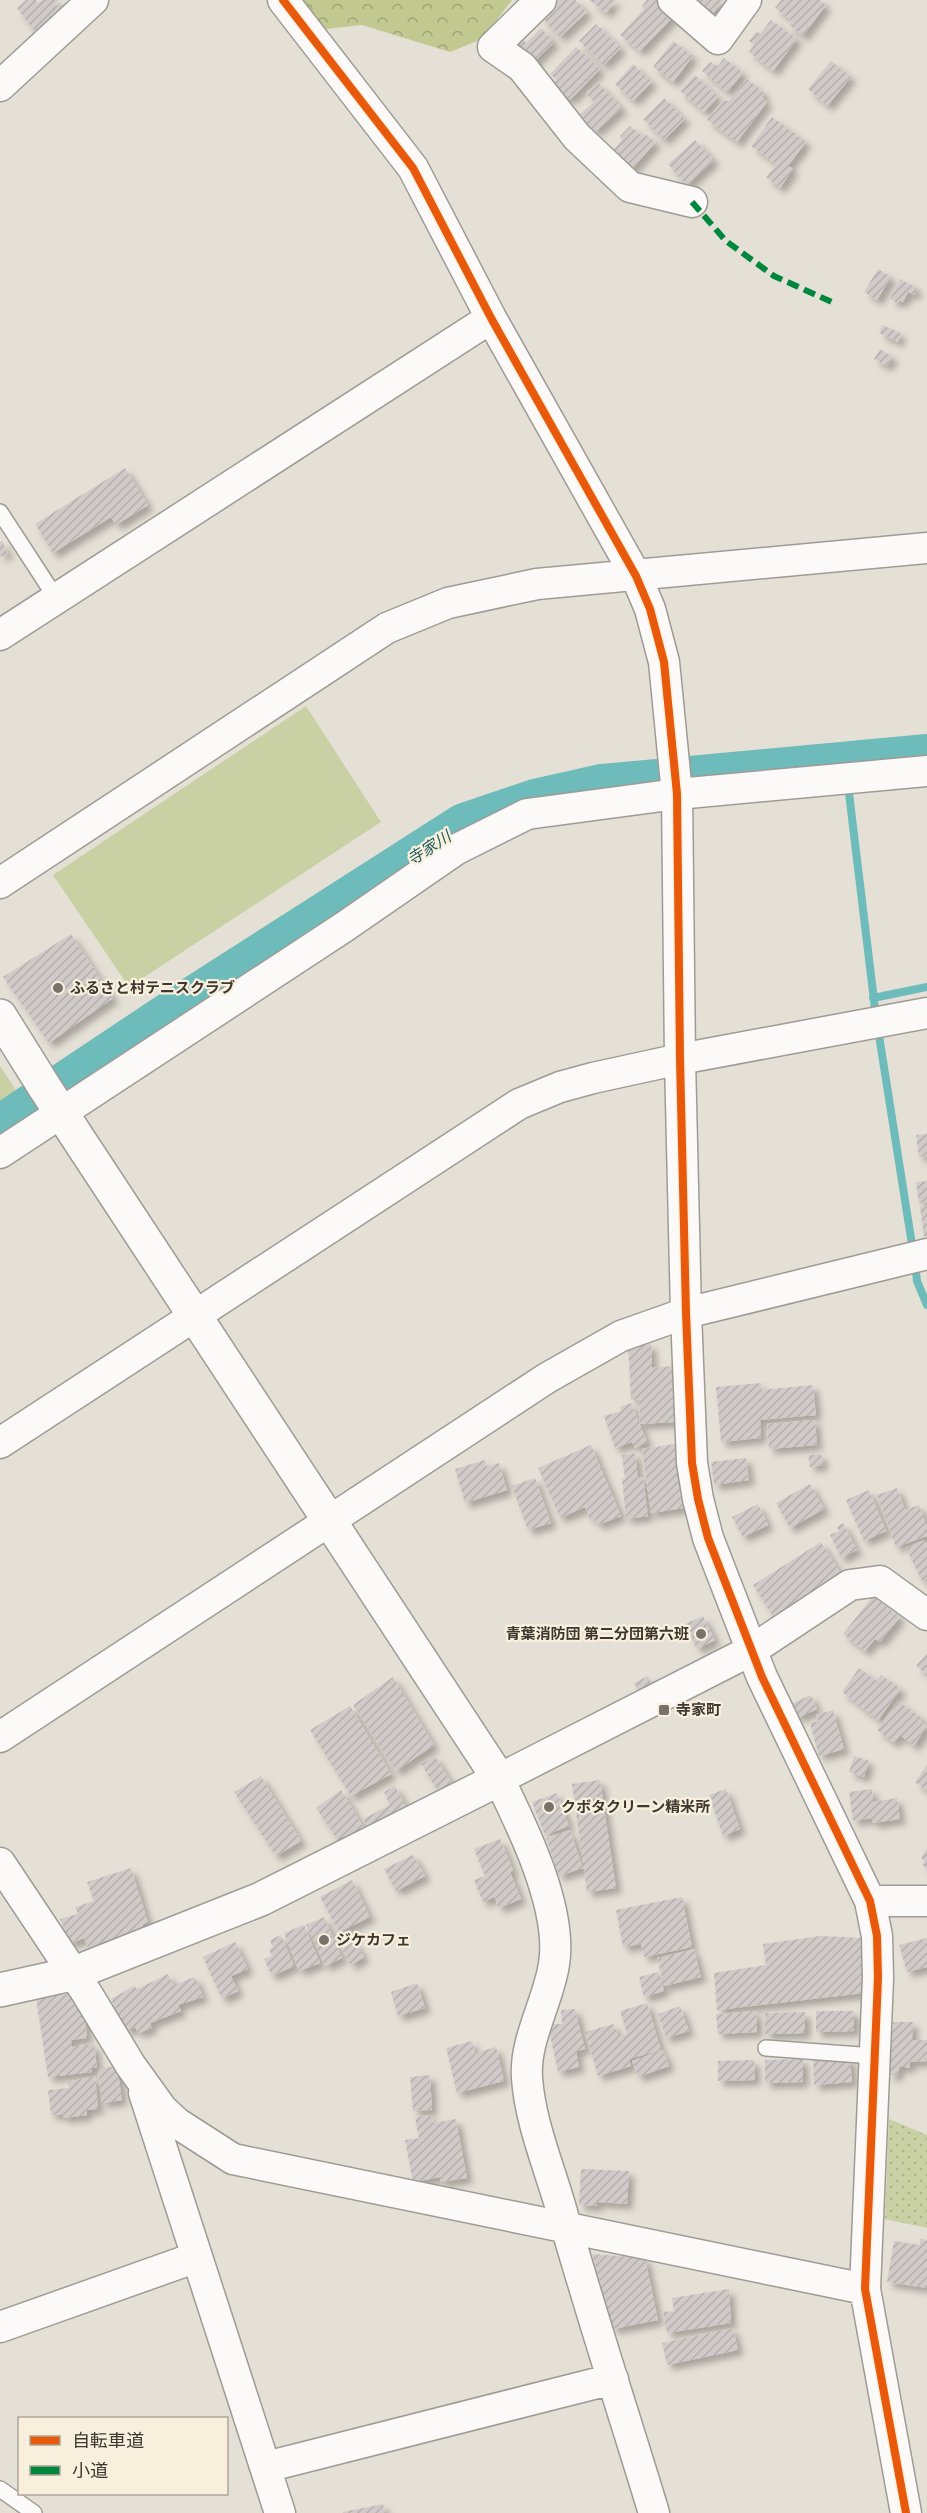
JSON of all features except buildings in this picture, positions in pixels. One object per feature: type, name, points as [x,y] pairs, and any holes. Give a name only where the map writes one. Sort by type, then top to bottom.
[{"type":"street","points":[[0,86],[93,0]]},
{"type":"street","points":[[282,0],[413,168],[491,318],[636,576],[650,609],[664,662],[676,794],[686,1313],[692,1463],[708,1538],[762,1677],[870,1901],[878,1936],[865,2289],[906,2513]]},
{"type":"street","points":[[541,0],[493,47],[522,68],[577,137],[630,187],[692,202]]},
{"type":"street","points":[[673,0],[718,39],[746,0]]},
{"type":"street","points":[[0,635],[491,318]]},
{"type":"street","points":[[0,883],[387,628],[448,603],[537,584],[927,548]]},
{"type":"street","points":[[0,1153],[54,1101],[344,927],[457,849],[527,814],[676,794],[927,771]]},
{"type":"street","points":[[0,1443],[519,1104],[560,1087],[680,1059],[927,1013]]},
{"type":"street","points":[[0,1016],[499,1779],[535,1859],[553,1916],[555,1963],[540,2012],[526,2076],[566,2229],[654,2513]]},
{"type":"street","points":[[0,1737],[547,1378],[621,1336],[686,1313],[927,1254]]},
{"type":"street","points":[[0,1990],[72,1974],[261,1899],[752,1650],[850,1585],[880,1581],[927,1615]]},
{"type":"street","points":[[0,1863],[86,1992],[140,2079],[162,2109],[177,2122],[233,2159],[865,2289]]},
{"type":"street","points":[[870,1901],[927,1901]]},
{"type":"street","points":[[140,2079],[280,2513]]},
{"type":"street","points":[[0,2327],[197,2257]]},
{"type":"street","points":[[266,2467],[613,2379]]},
{"type":"lane","points":[[0,512],[56,598]]},
{"type":"lane","points":[[766,2048],[874,2056]]},
{"type":"lane","points":[[0,2489],[34,2513]]},
{"type":"green space","points":[[294,0],[512,0],[482,39],[450,52],[362,25],[318,30]]},
{"type":"green space","points":[[306,706],[381,822],[129,987],[53,875]]},
{"type":"green space","points":[[0,1066],[17,1092],[0,1103]]},
{"type":"green space","points":[[889,2119],[927,2135],[927,2228],[885,2219]]},
{"type":"waterway","name":"寺家川","points":[[0,1127],[189,1001],[464,825],[535,801],[602,786],[927,756]]},
{"type":"waterway","points":[[848,785],[876,1017]]},
{"type":"waterway","points":[[873,998],[927,987]]},
{"type":"waterway","points":[[878,1029],[913,1251]]},
{"type":"waterway","points":[[915,1263],[917,1281],[927,1305]]},
{"type":"marked path","points":[[692,202],[726,241],[774,276],[834,303]]},
{"type":"cycle path","points":[[283,0],[413,168],[491,318],[636,576],[650,609],[664,662],[677,794],[680,1059],[692,1463],[708,1538],[762,1677],[870,1901],[877,1936],[878,1978],[865,2289],[906,2513]]},
{"type":"place","name":"ふるさと村テニスクラブ","points":[[58,988]]},
{"type":"place","name":"青葉消防団 第二分団第六班","points":[[701,1634]]},
{"type":"place","name":"寺家町","points":[[664,1710]]},
{"type":"place","name":"クボタクリーン精米所","points":[[549,1807]]},
{"type":"place","name":"ジケカフェ","points":[[324,1940]]}]
